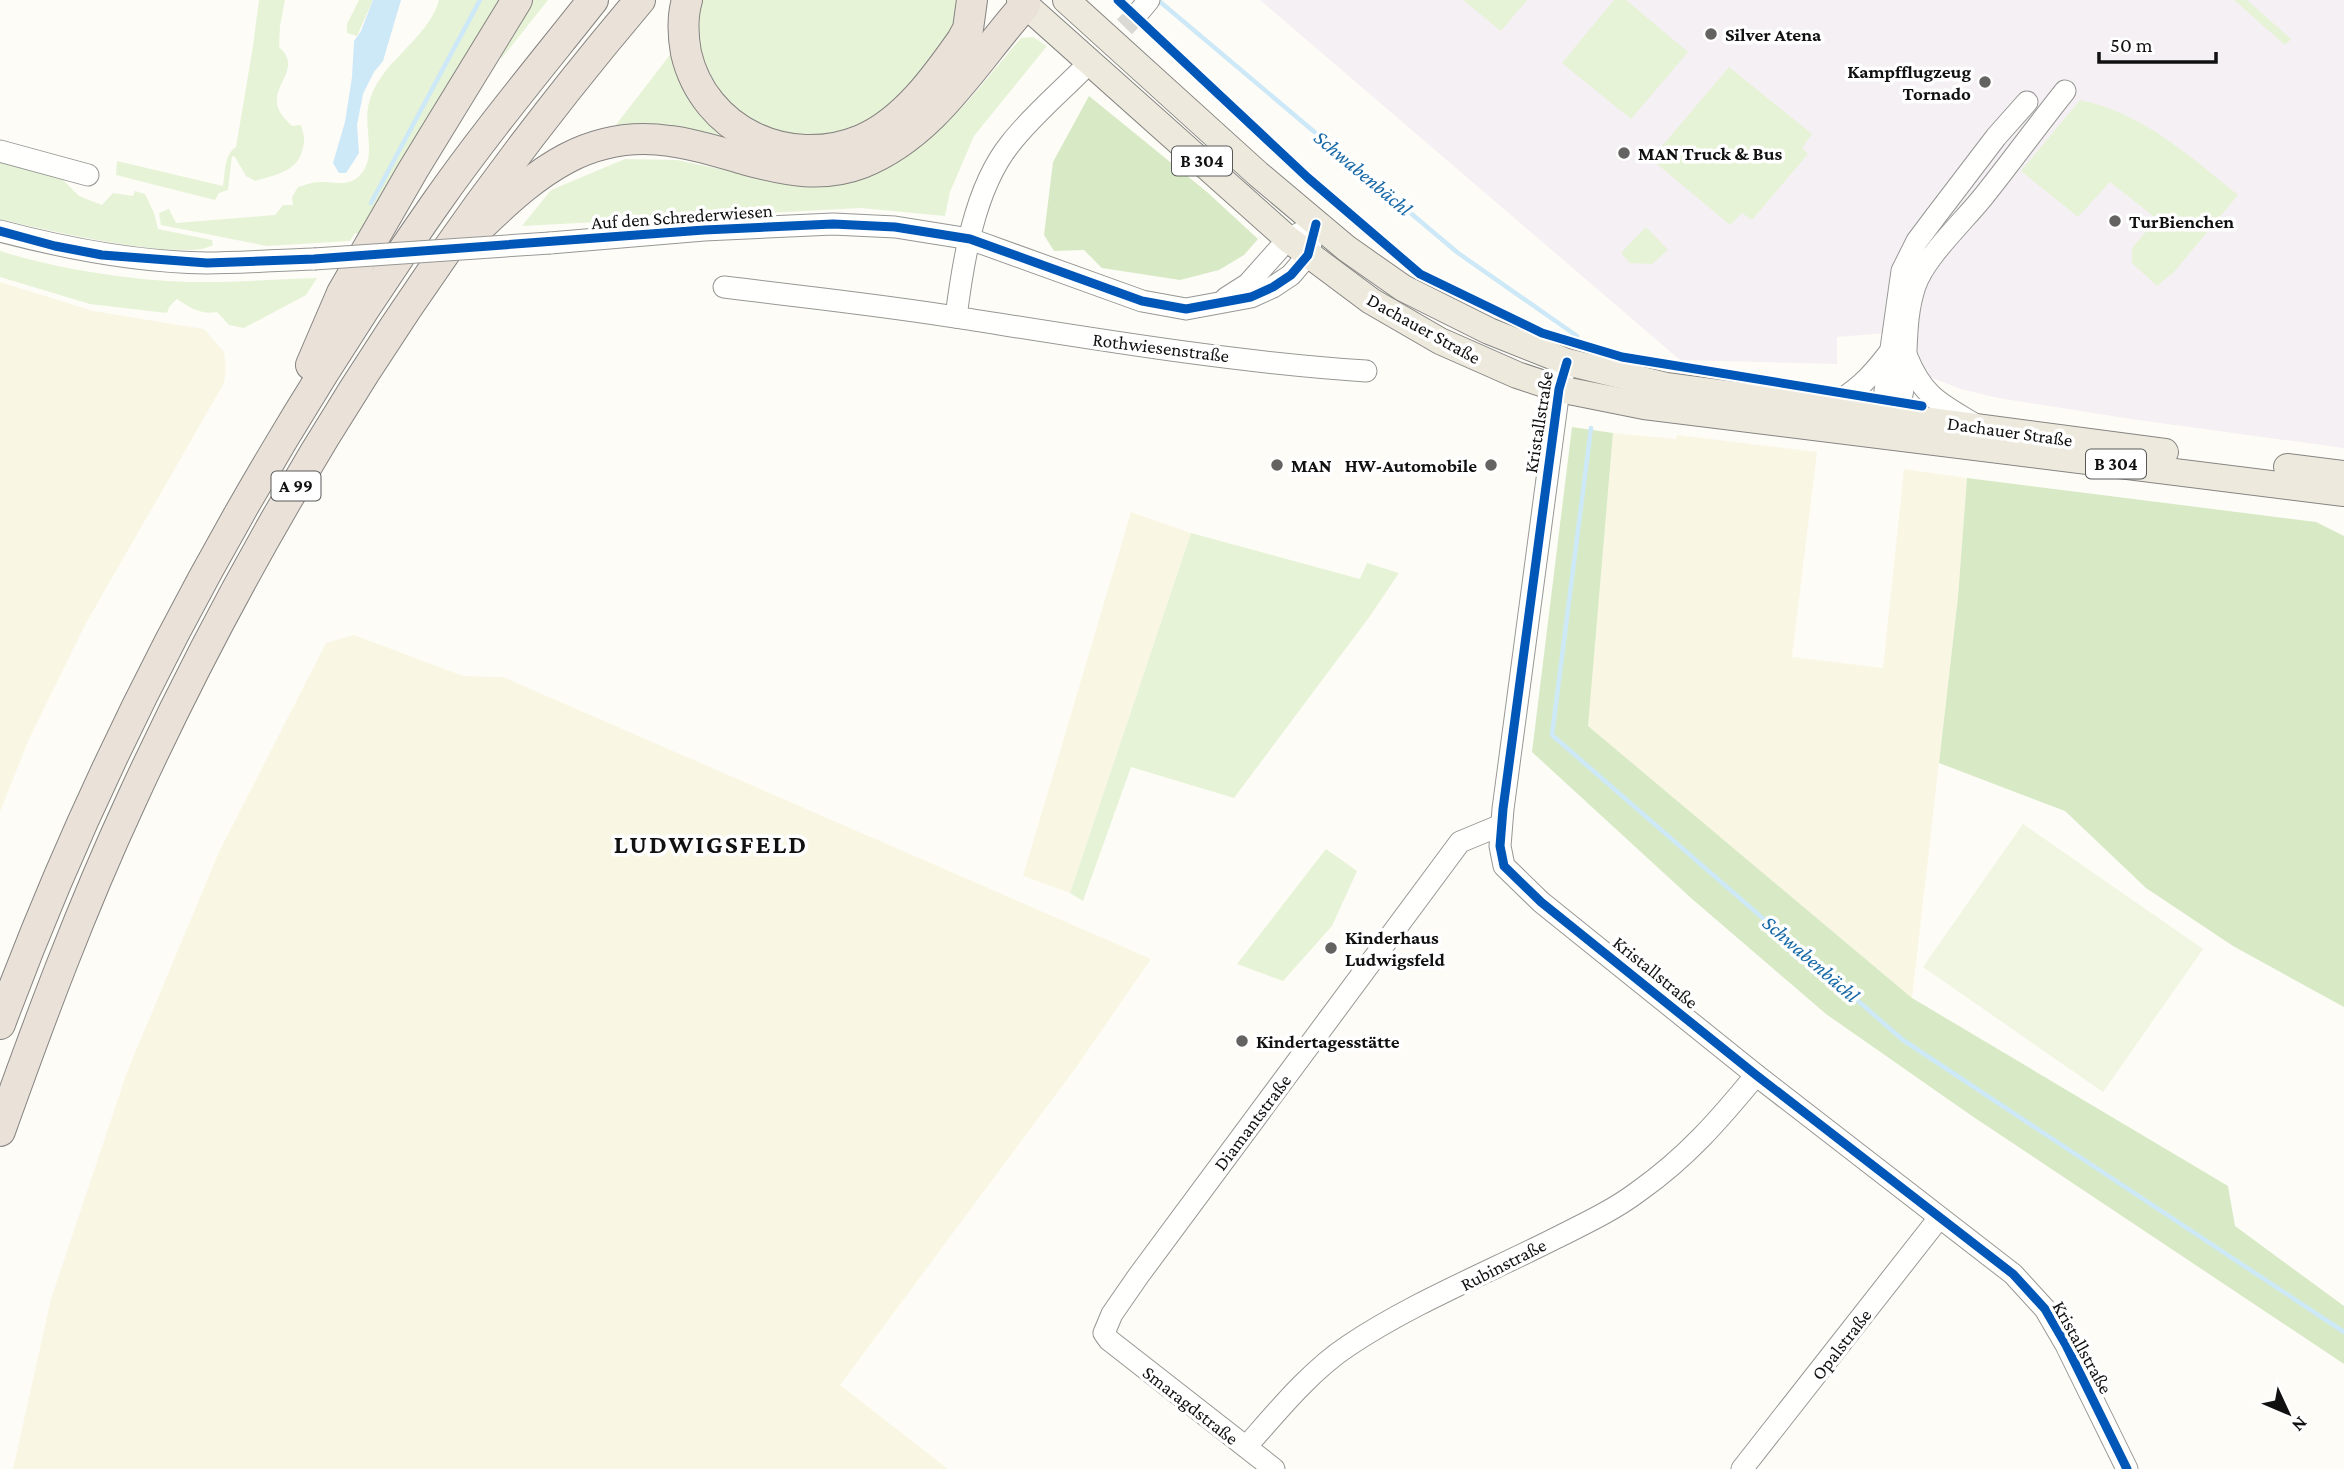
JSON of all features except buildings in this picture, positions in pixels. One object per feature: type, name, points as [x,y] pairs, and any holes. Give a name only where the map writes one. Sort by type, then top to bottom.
[{"type":"highway","points":[[266,467],[342,293],[413,170],[517,0]]},
{"type":"highway","name":"A 99","points":[[0,1024],[67,856],[126,729],[162,655],[266,467],[315,384],[437,201],[593,0]]},
{"type":"highway","name":"A 99","points":[[0,1131],[78,922],[130,802],[180,699],[300,478],[425,281],[536,129],[640,0]]},
{"type":"highway","points":[[687,0],[683,21],[688,62],[699,86],[716,110],[737,129],[758,141],[791,150],[814,151],[838,148],[859,141],[880,130],[900,114],[962,40],[968,29],[972,0]]},
{"type":"highway","points":[[425,281],[520,188],[558,162],[605,144],[630,139],[669,141],[771,166],[815,173],[845,169],[876,156],[907,138],[943,104],[1024,2]]},
{"type":"main road","name":"Dachauer Straße","points":[[1066,0],[1086,11],[1258,174],[1346,248],[1403,288],[1489,331],[1567,362],[1666,386],[1828,407],[1889,422],[2344,493]]},
{"type":"main road","name":"Dachauer Straße","points":[[1024,2],[1298,247],[1371,301],[1428,335],[1491,365],[1559,389],[1644,407],[1978,426],[2344,474]]},
{"type":"street","points":[[956,317],[970,239],[987,182],[1009,145],[1081,71]]},
{"type":"street","points":[[1828,407],[1852,395],[1875,371],[1898,354],[1905,339],[1909,308],[1916,284],[1926,265],[1985,194],[2033,130],[2046,95],[1996,137],[1909,255],[1902,271],[1898,354],[1902,402],[1889,422]]},
{"type":"street","points":[[0,151],[88,175]]},
{"type":"street","name":"Auf den Schrederwiesen","points":[[0,231],[90,252],[207,263],[314,259],[704,230],[833,224],[895,227],[970,239],[1160,306],[1186,309],[1216,304],[1248,284],[1298,247],[1316,223]]},
{"type":"street","name":"Rothwiesenstraße","points":[[724,287],[956,317],[1110,342],[1320,368],[1366,371]]},
{"type":"street","points":[[1898,354],[1931,396],[1978,426]]},
{"type":"street","name":"Kristallstraße","points":[[1567,362],[1559,389],[1501,825],[1500,855],[1504,866],[1541,902],[1756,1075],[2013,1274],[2045,1309],[2066,1345],[2127,1469]]},
{"type":"street","name":"Diamantstraße","points":[[1109,1340],[1104,1333],[1112,1314],[1139,1275],[1460,842],[1501,825]]},
{"type":"street","name":"Rubinstraße","points":[[1246,1447],[1293,1394],[1346,1347],[1404,1313],[1584,1223],[1637,1193],[1678,1161],[1716,1125],[1756,1075]]},
{"type":"street","name":"Opalstraße","points":[[1742,1469],[1939,1218]]},
{"type":"street","name":"Smaragdstraße","points":[[1109,1340],[1274,1469]]},
{"type":"shaded area","points":[[1260,0],[2344,0],[2344,448],[2131,419],[1998,398],[1961,389],[1916,372],[1912,331],[1837,337],[1837,364],[1680,360]]},
{"type":"shaded area","points":[[0,282],[93,311],[204,329],[224,352],[226,368],[224,383],[86,623],[29,739],[0,812]]},
{"type":"shaded area","points":[[1613,433],[1676,439],[1677,435],[1817,452],[1792,657],[1883,668],[1904,469],[1967,478],[1958,597],[1912,998],[1587,726]]},
{"type":"shaded area","points":[[1131,512],[1191,533],[1070,893],[1023,876]]},
{"type":"shaded area","points":[[354,635],[463,676],[503,677],[1151,959],[1077,1066],[840,1385],[948,1469],[13,1469],[51,1299],[127,1072],[219,852],[326,643]]},
{"type":"green space","points":[[259,0],[285,0],[279,47],[288,61],[288,68],[279,89],[277,103],[281,113],[292,126],[301,125],[304,139],[299,159],[287,170],[255,181],[246,176],[232,156],[228,190],[219,193],[215,200],[116,175],[117,161],[223,186],[227,159],[236,147]]},
{"type":"green space","points":[[359,0],[373,0],[357,36],[347,33],[347,24]]},
{"type":"green space","points":[[439,0],[506,0],[361,235],[355,233],[350,241],[267,246],[161,225],[159,213],[169,209],[176,223],[275,215],[283,205],[293,205],[292,197],[298,187],[316,182],[346,183],[360,175],[368,160],[367,116],[373,91],[381,77],[424,28]]},
{"type":"green space","points":[[531,0],[548,0],[502,58],[495,52]]},
{"type":"green space","points":[[698,0],[958,0],[955,36],[888,112],[843,135],[784,141],[749,123],[711,86],[697,51]]},
{"type":"green space","points":[[1463,0],[1527,0],[1501,31]]},
{"type":"green space","points":[[1614,0],[1626,0],[1688,52],[1631,119],[1562,63]]},
{"type":"green space","points":[[2234,0],[2247,0],[2291,39],[2285,45]]},
{"type":"green space","points":[[1033,37],[1047,46],[974,136],[950,192],[945,216],[861,208],[522,226],[551,190],[625,159],[677,160],[791,184],[897,159],[930,139],[969,100],[1021,38]]},
{"type":"green space","points":[[673,51],[734,138],[658,126],[612,130]]},
{"type":"green space","points":[[1729,67],[1812,134],[1802,148],[1808,154],[1752,220],[1742,213],[1730,225],[1651,159]]},
{"type":"green space","points":[[1089,96],[1207,192],[1258,239],[1244,255],[1219,270],[1180,280],[1102,268],[1084,250],[1054,251],[1044,235],[1053,162]]},
{"type":"green space","points":[[2080,100],[2102,106],[2144,125],[2183,151],[2238,195],[2174,272],[2157,286],[2132,263],[2132,248],[2157,219],[2110,182],[2078,217],[2021,171]]},
{"type":"green space","points":[[0,156],[62,174],[62,179],[79,196],[102,205],[113,193],[133,196],[135,191],[145,194],[158,229],[212,240],[213,245],[173,250],[143,247],[0,219]]},
{"type":"green space","points":[[1646,227],[1668,250],[1652,264],[1630,263],[1621,253]]},
{"type":"green space","points":[[0,251],[76,269],[131,278],[222,282],[317,278],[306,295],[244,328],[229,325],[217,312],[196,310],[177,299],[167,313],[90,304],[0,277]]},
{"type":"green space","points":[[1572,427],[1613,433],[1588,726],[1912,998],[2228,1186],[2235,1226],[2344,1306],[2344,1364],[1972,1116],[1826,1014],[1691,898],[1532,752]]},
{"type":"green space","points":[[1967,478],[2316,522],[2344,536],[2344,1007],[2233,946],[2146,888],[2065,811],[1939,763],[1958,597]]},
{"type":"green space","points":[[1191,533],[1360,579],[1367,563],[1399,573],[1234,798],[1131,767],[1083,901],[1070,893]]},
{"type":"green space","points":[[2023,824],[2203,949],[2103,1092],[1923,967]]},
{"type":"green space","points":[[1326,849],[1357,871],[1332,926],[1283,981],[1237,964]]},
{"type":"water","points":[[373,0],[401,0],[383,61],[363,94],[357,125],[359,153],[346,173],[339,173],[333,163],[345,122],[354,41],[361,31]]},
{"type":"waterway","points":[[371,203],[480,0]]},
{"type":"waterway","name":"Schwabenbächl","points":[[1158,0],[1458,253],[1577,336]]},
{"type":"waterway","name":"Schwabenbächl","points":[[1591,428],[1552,735],[1903,1040],[2344,1332]]},
{"type":"tunnel","points":[[1081,71],[1139,12]]},
{"type":"cycle path","points":[[1118,0],[1308,178],[1420,274],[1542,333],[1622,357],[1922,406]]},
{"type":"cycle path","points":[[0,231],[102,255],[207,263],[314,259],[704,230],[833,224],[895,227],[970,239],[1142,301],[1186,309],[1251,297],[1273,287],[1291,275],[1308,255],[1316,224]]},
{"type":"cycle path","points":[[1567,362],[1559,389],[1503,809],[1500,846],[1504,866],[1541,902],[1756,1075],[2013,1274],[2045,1309],[2066,1345],[2127,1469]]},
{"type":"place","name":"Silver Atena","points":[[1711,34]]},
{"type":"place","name":"Kampfflugzeug Tornado","points":[[1985,82]]},
{"type":"place","name":"MAN Truck & Bus","points":[[1624,153]]},
{"type":"place","name":"TurBienchen","points":[[2115,221]]},
{"type":"place","name":"MAN","points":[[1277,465]]},
{"type":"place","name":"HW-Automobile","points":[[1491,465]]},
{"type":"place","name":"Kinderhaus Ludwigsfeld","points":[[1331,948]]},
{"type":"place","name":"Kindertagesstätte","points":[[1242,1041]]},
{"type":"district","name":"LUDWIGSFELD","points":[[711,844]]}]
